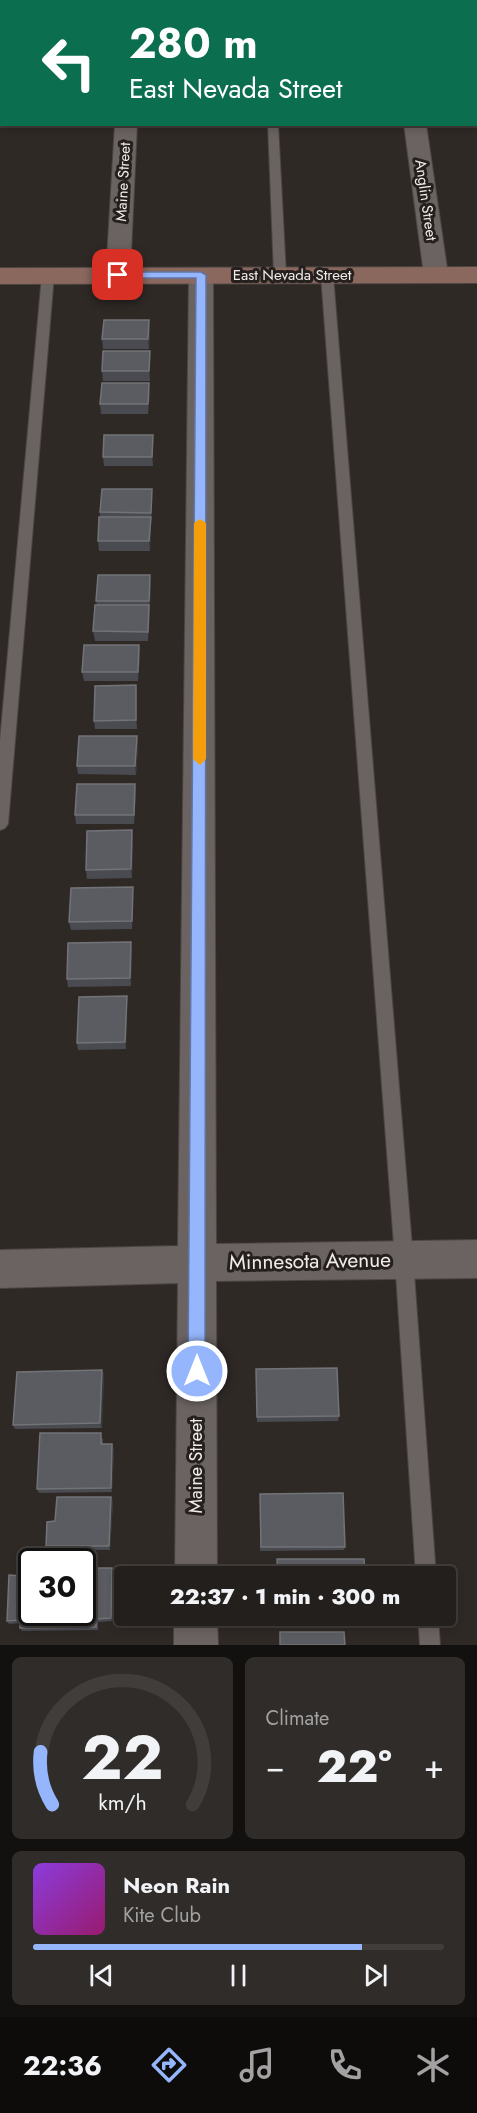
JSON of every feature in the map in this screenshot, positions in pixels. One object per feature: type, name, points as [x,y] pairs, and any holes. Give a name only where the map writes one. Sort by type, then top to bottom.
[{"type":"street","name":"Maine Street","points":[[118,275],[126,126]]},
{"type":"street","name":"Anglin Street","points":[[415,126],[436,275]]},
{"type":"street","name":"Maine Street","points":[[196,1566],[201,275]]},
{"type":"street","name":"East Nevada Street","points":[[0,276],[477,275]]},
{"type":"street","name":"Minnesota Avenue","points":[[0,1269],[238,1261],[477,1259]]},
{"type":"street","points":[[196,1626],[196,1645]]},
{"type":"lane","points":[[273,126],[280,275]]},
{"type":"lane","points":[[0,824],[48,275]]},
{"type":"lane","points":[[327,275],[404,1259],[425,1566]]},
{"type":"lane","points":[[429,1626],[430,1645]]},
{"type":"building","points":[[104,320],[149,320],[148,339],[102,339]]},
{"type":"building","points":[[103,351],[150,351],[149,371],[102,371]]},
{"type":"building","points":[[102,383],[149,383],[148,404],[100,404]]},
{"type":"building","points":[[104,435],[153,435],[152,457],[103,457]]},
{"type":"building","points":[[102,489],[152,489],[151,513],[100,512]]},
{"type":"building","points":[[99,517],[151,517],[149,541],[98,541]]},
{"type":"building","points":[[98,575],[150,575],[149,601],[96,601]]},
{"type":"building","points":[[95,605],[149,605],[148,632],[93,631]]},
{"type":"building","points":[[84,645],[139,645],[138,672],[82,672]]},
{"type":"building","points":[[136,685],[136,720],[94,721],[95,686]]},
{"type":"building","points":[[79,736],[137,736],[135,766],[77,766]]},
{"type":"building","points":[[77,784],[135,784],[134,815],[75,815]]},
{"type":"building","points":[[132,830],[131,869],[86,870],[87,831]]},
{"type":"building","points":[[133,887],[132,921],[69,922],[71,888]]},
{"type":"building","points":[[131,942],[130,978],[67,979],[68,943]]},
{"type":"building","points":[[127,996],[125,1042],[77,1043],[79,997]]},
{"type":"building","points":[[337,1368],[339,1416],[257,1417],[256,1369]]},
{"type":"building","points":[[102,1370],[100,1423],[13,1425],[17,1372]]},
{"type":"building","points":[[40,1433],[101,1433],[101,1444],[112,1444],[111,1488],[37,1489]]},
{"type":"building","points":[[343,1493],[345,1547],[261,1547],[260,1494]]},
{"type":"building","points":[[57,1497],[111,1497],[109,1546],[46,1546],[47,1522],[55,1521]]},
{"type":"building","points":[[277,1559],[364,1559],[364,1566],[277,1566]]},
{"type":"building","points":[[96,1568],[112,1568],[111,1618],[96,1619]]},
{"type":"building","points":[[9,1575],[18,1576],[18,1620],[7,1621]]},
{"type":"building","points":[[20,1626],[96,1626],[96,1627],[20,1628]]},
{"type":"building","points":[[280,1632],[344,1632],[345,1645],[280,1645]]},
{"type":"slow traffic","points":[[200,523],[200,759]]},
{"type":"route","points":[[118,275],[201,275],[197,1371]]}]
